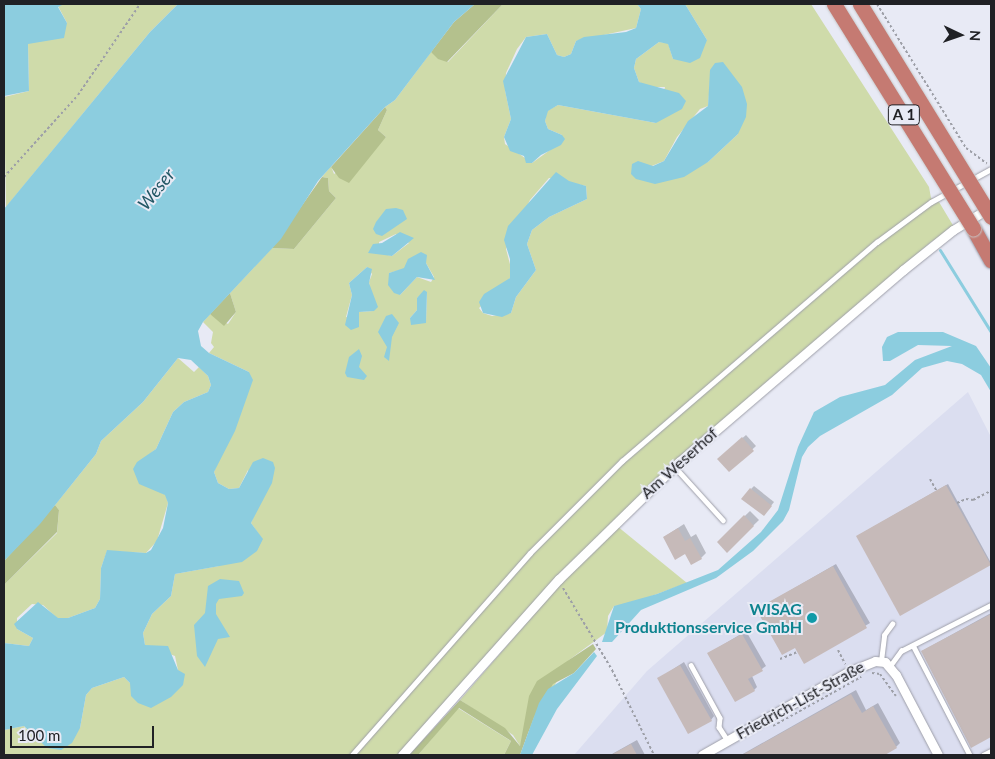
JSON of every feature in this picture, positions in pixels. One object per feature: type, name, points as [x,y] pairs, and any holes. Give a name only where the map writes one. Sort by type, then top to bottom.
[{"type":"highway","name":"A 1","points":[[834,4],[974,228],[991,260]]},
{"type":"highway","name":"A 1","points":[[860,4],[991,217]]},
{"type":"street","name":"Am Weserhof","points":[[402,755],[558,579],[674,466],[903,270],[954,230],[991,207]]},
{"type":"street","name":"Friedrich-List-Straße","points":[[702,755],[848,672],[868,662],[881,661],[890,666],[938,755]]},
{"type":"lane","points":[[352,755],[530,553],[622,461],[904,221],[991,168]]},
{"type":"lane","points":[[674,466],[723,520]]},
{"type":"lane","points":[[890,666],[902,651],[914,647],[991,605]]},
{"type":"lane","points":[[881,661],[884,635],[892,624]]},
{"type":"lane","points":[[914,647],[970,755]]},
{"type":"lane","points":[[691,665],[720,718],[719,727],[728,741]]},
{"type":"lane","points":[[983,755],[991,751]]},
{"type":"path","points":[[4,177],[78,95],[140,4]]},
{"type":"path","points":[[877,4],[966,148],[991,168]]},
{"type":"path","points":[[930,479],[936,490]]},
{"type":"path","points":[[957,503],[966,499],[973,500],[991,491]]},
{"type":"path","points":[[558,579],[612,670],[654,755]]},
{"type":"path","points":[[838,650],[848,672]]},
{"type":"path","points":[[780,659],[797,652]]},
{"type":"path","points":[[770,728],[870,673],[880,674],[898,699]]},
{"type":"shaded area","points":[[968,392],[991,437],[991,755],[574,755],[647,671]]},
{"type":"green space","points":[[64,4],[178,4],[150,32],[6,207],[4,97],[29,91],[28,43],[67,23],[58,6]]},
{"type":"green space","points":[[475,4],[503,4],[447,62],[438,59],[431,52],[454,22]]},
{"type":"green space","points":[[503,4],[637,4],[641,9],[636,28],[576,41],[571,54],[564,57],[557,55],[547,34],[526,37],[517,49],[506,73],[505,90],[511,119],[504,137],[505,144],[532,163],[550,150],[562,135],[548,129],[545,121],[547,111],[558,105],[656,123],[665,87],[649,87],[639,82],[634,68],[636,59],[659,42],[668,43],[673,59],[707,40],[685,4],[811,4],[929,187],[931,198],[939,202],[954,227],[931,242],[646,489],[398,755],[4,755],[4,730],[24,726],[35,737],[80,728],[86,695],[92,688],[124,677],[130,683],[178,670],[175,656],[145,645],[143,633],[152,614],[171,596],[175,574],[219,566],[262,539],[251,523],[255,514],[248,470],[239,488],[229,489],[218,483],[214,472],[249,372],[209,353],[214,347],[211,343],[213,332],[203,322],[210,314],[228,324],[236,312],[230,293],[272,248],[294,249],[336,198],[329,191],[328,178],[322,177],[331,166],[334,174],[386,137],[378,130],[387,110],[385,107],[395,100],[431,52],[448,62]],"holes":[[[710,82],[738,134],[708,162],[632,174],[664,161],[677,137],[700,109],[708,106]],[[549,178],[586,186],[587,199],[549,217],[532,230],[527,244],[536,270],[516,297],[511,313],[492,316],[483,313],[479,308],[510,278],[511,268],[506,249],[530,200]],[[396,234],[409,243],[392,256],[379,253],[379,242]],[[426,263],[434,277],[431,282],[417,277],[400,295],[389,273]],[[367,267],[372,274],[369,282],[373,311],[359,312],[359,320],[346,317],[352,295],[349,283]],[[427,292],[426,322],[410,318],[417,310],[417,298]]]},
{"type":"green space","points":[[385,107],[387,110],[378,130],[386,137],[349,183],[339,178],[331,167]]},
{"type":"green space","points":[[322,177],[328,178],[329,191],[336,198],[294,249],[272,248]]},
{"type":"green space","points":[[230,293],[236,312],[224,326],[210,314]]},
{"type":"green space","points":[[178,358],[194,372],[199,367],[208,376],[211,385],[208,392],[184,402],[173,412],[156,449],[147,456],[154,489],[166,495],[168,503],[157,541],[146,553],[107,551],[101,568],[100,599],[95,608],[68,618],[57,618],[43,605],[32,604],[17,618],[17,629],[33,638],[29,646],[4,643],[4,585],[57,533],[59,510],[55,505],[96,454],[101,441],[143,402]]},
{"type":"green space","points":[[55,505],[59,510],[57,532],[4,585],[4,561]]},
{"type":"green space","points":[[617,526],[687,583],[627,605],[614,606],[608,616],[607,632],[569,660],[520,746],[513,735],[460,700],[559,585]]},
{"type":"green space","points":[[593,644],[596,649],[574,673],[553,684],[534,717],[520,755],[504,755],[511,741],[459,708],[418,755],[409,755],[460,700],[505,728],[520,746],[529,696],[537,681]]},
{"type":"green space","points":[[458,708],[511,741],[504,755],[418,755]]},
{"type":"water","points":[[4,4],[64,4],[58,7],[67,23],[64,38],[28,44],[29,91],[4,96]]},
{"type":"water","name":"Weser","points":[[178,4],[475,4],[454,22],[395,100],[385,107],[318,181],[281,239],[203,322],[198,331],[201,346],[209,353],[249,372],[253,380],[235,431],[214,472],[218,483],[229,489],[239,488],[253,462],[263,458],[273,462],[275,468],[272,483],[251,523],[263,539],[257,551],[242,562],[175,574],[171,596],[152,614],[143,633],[145,645],[168,646],[178,670],[185,674],[183,685],[171,697],[151,708],[138,703],[131,696],[130,683],[124,677],[92,688],[86,695],[80,728],[72,743],[61,750],[47,748],[24,726],[4,730],[4,643],[29,646],[33,638],[17,629],[14,624],[38,602],[58,618],[68,618],[95,608],[100,599],[101,568],[107,550],[146,553],[151,550],[163,528],[168,503],[165,495],[139,484],[133,469],[137,462],[156,449],[173,412],[184,402],[208,392],[211,385],[208,376],[191,360],[178,358],[143,402],[101,441],[96,454],[40,524],[4,561],[4,209],[150,32]]},
{"type":"water","points":[[637,4],[685,4],[707,40],[700,58],[690,63],[673,59],[668,44],[659,42],[636,59],[634,68],[639,82],[679,93],[686,101],[682,109],[656,123],[558,105],[548,111],[545,121],[548,129],[562,135],[565,139],[561,145],[541,155],[532,163],[526,163],[524,156],[510,151],[504,137],[511,119],[503,81],[526,37],[547,34],[557,55],[564,57],[571,54],[576,41],[584,37],[626,32],[636,28],[641,9]]},
{"type":"water","points":[[723,62],[742,87],[747,104],[746,117],[738,134],[708,162],[684,177],[655,184],[636,179],[631,174],[632,164],[638,161],[653,166],[664,161],[688,121],[708,106],[710,70],[715,63]]},
{"type":"water","points":[[556,172],[569,181],[586,186],[587,199],[549,217],[532,230],[527,244],[536,270],[516,297],[511,313],[502,317],[483,313],[479,302],[484,294],[510,278],[510,259],[504,240],[508,226]]},
{"type":"water","points":[[396,208],[403,210],[407,219],[382,236],[376,234],[373,229],[386,209]]},
{"type":"water","points":[[400,232],[414,238],[392,256],[368,253],[373,244],[382,243]]},
{"type":"water","points":[[421,252],[427,255],[426,263],[435,280],[417,277],[400,295],[394,293],[388,285],[389,273],[404,268],[408,259]]},
{"type":"water","points":[[367,267],[372,269],[369,283],[378,307],[374,311],[359,312],[359,327],[351,330],[345,325],[352,295],[349,283]]},
{"type":"water","points":[[424,290],[427,292],[426,323],[411,325],[410,318],[417,310],[417,298]]},
{"type":"water","points":[[392,314],[399,323],[392,337],[389,361],[384,357],[387,347],[378,332],[386,316]]},
{"type":"water","points":[[898,332],[943,332],[976,346],[991,368],[991,392],[981,375],[962,364],[947,361],[922,368],[892,395],[820,436],[808,447],[802,457],[789,510],[783,521],[753,551],[716,578],[641,610],[612,642],[602,642],[614,606],[657,594],[718,570],[761,532],[778,510],[798,447],[814,412],[840,397],[885,385],[915,360],[952,346],[918,345],[890,361],[883,361],[882,347],[887,337]]},
{"type":"water","points":[[359,349],[362,356],[359,367],[367,376],[364,380],[347,377],[345,373],[349,357]]},
{"type":"water","points":[[220,579],[239,581],[244,593],[242,596],[219,599],[216,604],[216,614],[230,637],[218,639],[205,667],[197,656],[194,625],[205,613],[208,586]]},
{"type":"water","points":[[594,652],[597,656],[557,709],[532,755],[520,755],[539,703],[548,689],[574,673]]},
{"type":"building","points":[[742,437],[754,451],[729,472],[717,459]]},
{"type":"building","points":[[946,485],[991,565],[900,616],[856,536]]},
{"type":"building","points":[[750,488],[772,506],[764,516],[741,499]]},
{"type":"building","points":[[744,515],[754,526],[727,553],[717,542]]},
{"type":"building","points":[[678,528],[685,541],[690,538],[702,559],[691,565],[685,554],[675,560],[663,537]]},
{"type":"building","name":"WISAG Produktionsservice GmbH","points":[[833,566],[867,628],[804,664],[795,648],[782,655],[756,609]]},
{"type":"building","points":[[991,614],[991,737],[971,748],[921,651]]},
{"type":"building","points":[[742,634],[763,671],[748,679],[755,691],[735,702],[707,653]]},
{"type":"building","points":[[680,665],[712,721],[688,734],[657,678]]},
{"type":"building","points":[[851,694],[862,713],[873,706],[897,748],[885,755],[742,755]]},
{"type":"building","points":[[631,744],[637,755],[611,755]]},
{"type":"waterway","points":[[940,250],[991,332]]},
{"type":"place","name":"WISAG Produktionsservice GmbH","points":[[812,618]]}]
